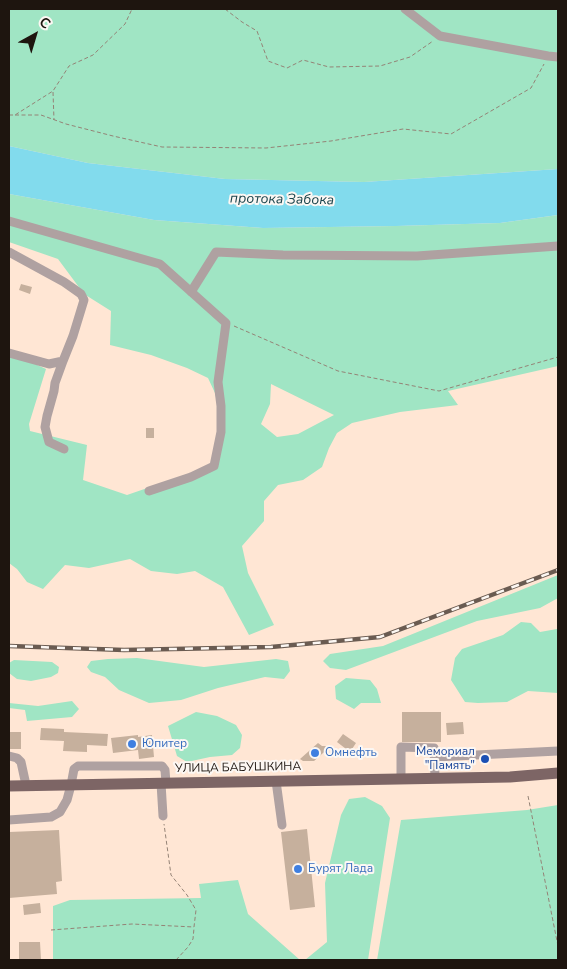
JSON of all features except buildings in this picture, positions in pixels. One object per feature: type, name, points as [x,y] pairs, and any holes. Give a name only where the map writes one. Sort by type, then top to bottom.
[{"type":"main road","name":"УЛИЦА БАБУШКИНА","points":[[9,786],[510,777],[558,773]]},
{"type":"street","points":[[405,9],[440,36],[548,56],[558,56]]},
{"type":"street","points":[[9,221],[160,264],[226,323],[218,382],[221,406],[221,432],[214,466],[191,477],[149,491]]},
{"type":"street","points":[[191,292],[216,252],[283,255],[417,256],[558,246]]},
{"type":"street","points":[[9,252],[64,282],[81,294],[84,300],[55,383],[45,427],[49,442],[64,448]]},
{"type":"street","points":[[9,353],[49,364],[63,361]]},
{"type":"street","points":[[401,779],[401,748],[434,748],[435,778]]},
{"type":"street","points":[[435,757],[558,751]]},
{"type":"street","points":[[9,756],[17,758],[21,762],[26,786]]},
{"type":"street","points":[[9,820],[51,817],[60,812],[67,800],[74,769],[78,766],[162,766],[165,770],[163,816]]},
{"type":"street","points":[[276,781],[282,825]]},
{"type":"path","points":[[15,115],[53,91],[69,66],[93,56],[125,24],[132,9]]},
{"type":"path","points":[[226,9],[257,31],[268,61],[288,68],[303,60],[329,67],[380,66],[410,57],[440,36]]},
{"type":"path","points":[[9,114],[40,115],[113,136],[162,147],[266,148],[330,141],[403,129],[451,134],[531,88],[548,56]]},
{"type":"path","points":[[53,91],[54,120]]},
{"type":"path","points":[[226,323],[338,371],[439,391],[558,357]]},
{"type":"path","points":[[528,796],[558,946]]},
{"type":"path","points":[[163,816],[171,875],[196,910],[193,939],[176,960]]},
{"type":"path","points":[[51,930],[132,924],[194,927]]},
{"type":"green space","points":[[9,9],[558,9],[558,169],[364,182],[225,179],[88,163],[9,146]]},
{"type":"green space","points":[[9,194],[154,220],[263,228],[500,223],[558,215],[558,366],[448,391],[458,405],[400,412],[352,423],[337,433],[322,467],[303,480],[278,485],[264,501],[264,521],[242,546],[248,573],[274,625],[249,635],[223,587],[195,571],[177,574],[151,571],[130,559],[89,568],[65,565],[43,589],[27,582],[17,569],[9,563],[9,352],[46,369],[29,424],[30,431],[87,445],[83,480],[127,495],[211,466],[221,417],[215,393],[208,378],[151,355],[110,345],[111,311],[84,294],[58,259],[9,242]],"holes":[[[271,384],[334,415],[298,434],[277,437],[261,424],[270,404]]]},
{"type":"green space","points":[[558,575],[558,598],[540,608],[477,621],[346,670],[330,668],[323,661],[330,654],[383,646]]},
{"type":"green space","points":[[521,622],[531,623],[540,632],[557,629],[558,627],[558,693],[528,691],[507,702],[465,702],[451,680],[455,658],[462,649],[503,635]]},
{"type":"green space","points":[[137,658],[204,667],[276,659],[288,661],[290,671],[284,679],[265,677],[218,688],[181,700],[149,703],[119,690],[105,677],[91,672],[87,667],[91,661]]},
{"type":"green space","points":[[14,660],[52,662],[59,667],[58,673],[51,677],[31,681],[17,679],[9,673],[9,663]]},
{"type":"green space","points":[[346,678],[370,680],[377,689],[381,703],[361,703],[354,709],[336,699],[335,686]]},
{"type":"green space","points":[[72,701],[79,709],[72,717],[27,721],[25,710],[9,708],[9,703],[38,706]]},
{"type":"green space","points":[[196,712],[217,716],[236,725],[242,735],[240,748],[232,755],[187,762],[177,756],[168,726]]},
{"type":"green space","points":[[365,797],[382,806],[390,818],[368,960],[305,960],[327,942],[325,883],[341,815],[349,799]]},
{"type":"green space","points":[[558,805],[558,960],[377,960],[401,820],[527,810]]},
{"type":"green space","points":[[238,880],[248,914],[300,960],[53,960],[53,906],[70,900],[201,898],[199,884]]},
{"type":"water","name":"протока Забока","points":[[9,146],[88,163],[225,179],[364,182],[558,169],[558,215],[500,223],[263,228],[154,220],[9,194]]},
{"type":"railway","points":[[9,646],[124,650],[271,647],[380,637],[558,570]]},
{"type":"place","name":"Юпитер","points":[[132,744]]},
{"type":"place","name":"Омнефть","points":[[315,753]]},
{"type":"place","name":"Мемориал \"Память\"","points":[[485,759]]},
{"type":"place","name":"Бурят Лада","points":[[298,869]]}]
